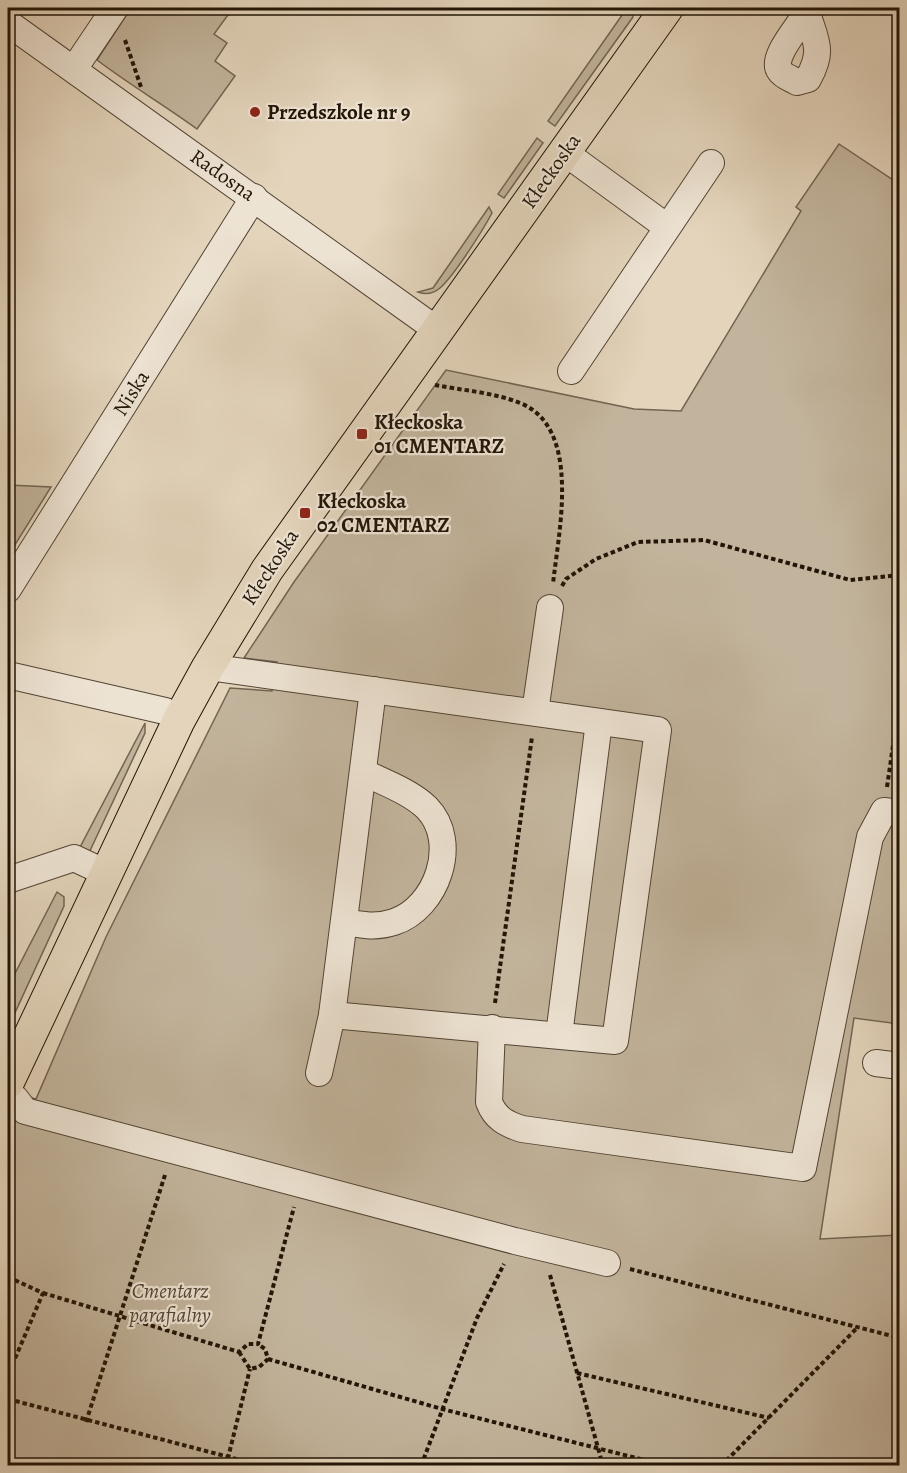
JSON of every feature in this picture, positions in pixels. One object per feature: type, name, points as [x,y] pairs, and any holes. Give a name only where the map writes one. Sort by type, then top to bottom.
[{"type":"main road","name":"Kłeckoska","points":[[8,1082],[179,720],[208,667],[305,513],[667,8]]},
{"type":"street","points":[[74,69],[118,19]]},
{"type":"street","name":"Radosna","points":[[8,23],[437,330]]},
{"type":"street","points":[[564,152],[668,227]]},
{"type":"street","points":[[571,371],[711,163]]},
{"type":"street","name":"Niska","points":[[8,589],[254,197]]},
{"type":"street","points":[[535,712],[550,608]]},
{"type":"street","points":[[208,667],[658,730],[615,1041],[332,1015]]},
{"type":"street","points":[[8,675],[165,711]]},
{"type":"street","points":[[319,1072],[332,1015],[373,690]]},
{"type":"street","points":[[559,1035],[599,722]]},
{"type":"street","points":[[344,922],[373,927],[395,922],[407,915],[427,895],[434,883],[443,849],[442,833],[426,807],[363,772]]},
{"type":"street","points":[[492,1028],[489,1102],[493,1113],[506,1124],[522,1129],[803,1168],[870,837],[892,812]]},
{"type":"street","points":[[8,880],[74,858],[106,873]]},
{"type":"street","points":[[8,1096],[15,1098],[25,1111],[173,1148],[515,1241],[607,1263]]},
{"type":"path","points":[[118,19],[142,90]]},
{"type":"path","points":[[435,385],[522,403],[542,420],[557,445],[564,478],[550,608]]},
{"type":"path","points":[[550,608],[566,579],[596,560],[638,542],[704,540],[850,580],[900,575]]},
{"type":"path","points":[[892,812],[900,698]]},
{"type":"path","points":[[492,1028],[535,712]]},
{"type":"path","points":[[8,1144],[14,1130]]},
{"type":"path","points":[[86,1422],[173,1148]]},
{"type":"path","points":[[258,1344],[300,1183]]},
{"type":"path","points":[[421,1466],[477,1318],[515,1241]]},
{"type":"path","points":[[542,1248],[603,1466]]},
{"type":"path","points":[[607,1263],[900,1338]]},
{"type":"path","points":[[8,1277],[43,1293],[239,1352],[250,1369],[226,1466]]},
{"type":"path","points":[[8,1375],[43,1293]]},
{"type":"path","points":[[721,1466],[859,1327]]},
{"type":"path","points":[[239,1352],[248,1344],[258,1344],[265,1349],[268,1359]]},
{"type":"path","points":[[268,1359],[441,1409],[668,1466]]},
{"type":"path","points":[[250,1369],[259,1367],[268,1359]]},
{"type":"path","points":[[578,1372],[769,1418]]},
{"type":"path","points":[[8,1399],[86,1422],[263,1466]]},
{"type":"green space","points":[[131,8],[233,8],[214,34],[227,43],[215,61],[235,76],[197,129],[97,60]]},
{"type":"green space","points":[[627,8],[630,8],[633,17],[555,126],[548,121]]},
{"type":"green space","points":[[537,138],[543,143],[504,198],[498,194]]},
{"type":"green space","name":"Cmentarz parafialny","points":[[839,144],[899,184],[899,1024],[854,1018],[820,1239],[899,1235],[899,1465],[8,1466],[8,1118],[21,1095],[36,1099],[106,937],[230,688],[272,691],[277,662],[244,658],[294,582],[446,370],[634,409],[681,411],[801,211],[796,207]]},
{"type":"green space","points":[[489,207],[492,213],[488,221],[453,274],[432,293],[418,292],[433,288]]},
{"type":"green space","points":[[8,485],[51,487],[8,556]]},
{"type":"green space","points":[[145,723],[145,733],[88,855],[77,853]]},
{"type":"green space","points":[[57,892],[64,897],[64,906],[8,1028],[8,987]]},
{"type":"place","name":"Przedszkole nr 9","points":[[255,112]]},
{"type":"place","name":"Kłeckoska 01 CMENTARZ","points":[[362,434]]},
{"type":"place","name":"Kłeckoska 02 CMENTARZ","points":[[305,513]]}]
